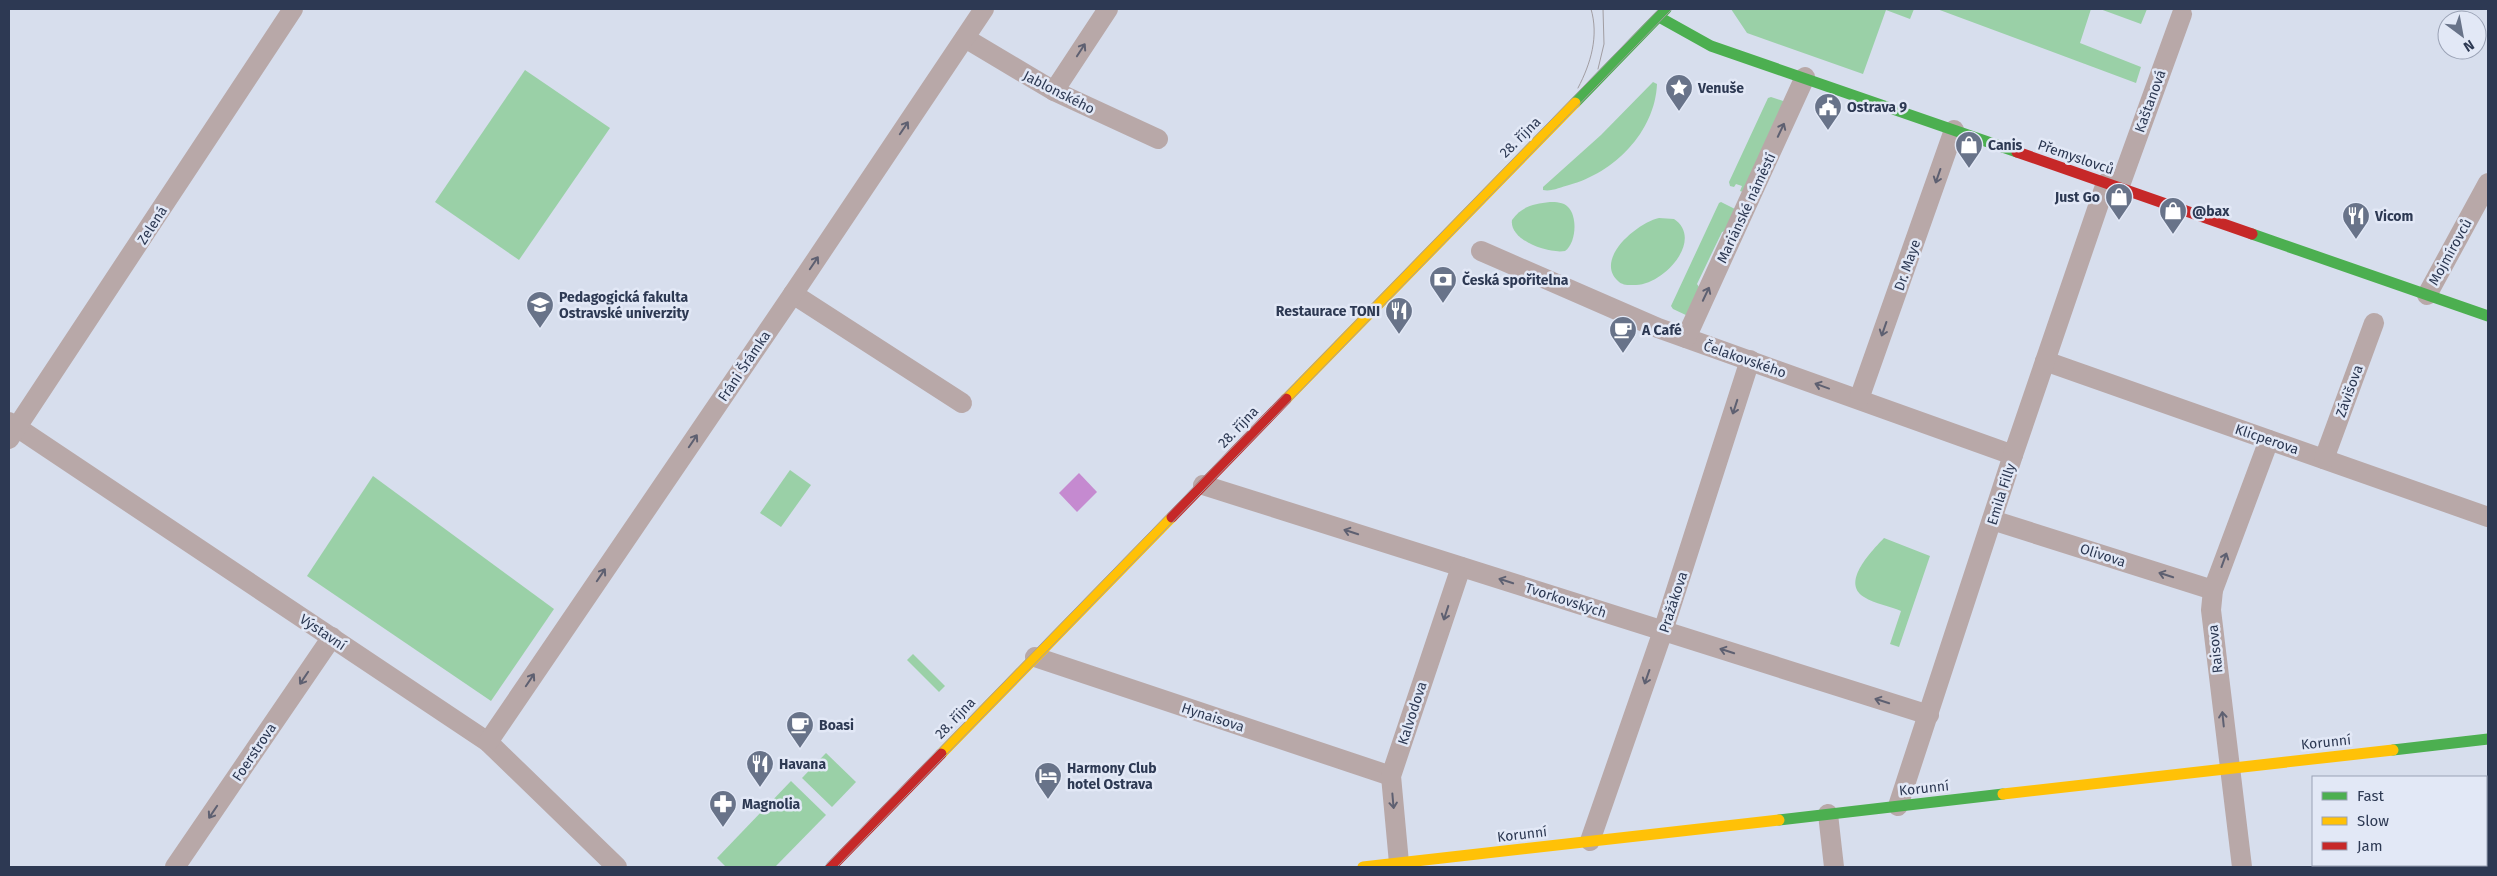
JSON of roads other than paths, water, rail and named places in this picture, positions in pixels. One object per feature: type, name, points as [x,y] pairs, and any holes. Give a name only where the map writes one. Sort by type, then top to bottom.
[{"type":"street","name":"Zelená","points":[[11,430],[293,9]]},
{"type":"street","name":"Fráni Šrámka","points":[[488,742],[793,294],[984,9]]},
{"type":"street","points":[[1054,91],[1108,9]]},
{"type":"street","name":"Přemyslovců","points":[[1657,11],[1711,46],[2488,316]]},
{"type":"street","name":"28. října","points":[[831,867],[1203,485],[1657,11]]},
{"type":"street","name":"Kaštanová","points":[[2113,185],[2182,14]]},
{"type":"street","name":"Jablonského","points":[[964,38],[1054,91],[1158,139]]},
{"type":"street","name":"Mariánské náměstí","points":[[1686,338],[1805,78]]},
{"type":"street","name":"Dr. Maye","points":[[1859,400],[1954,130]]},
{"type":"street","name":"Mojmírovců","points":[[2427,295],[2488,183]]},
{"type":"street","name":"Emila Filly","points":[[1898,806],[2045,361],[2113,185]]},
{"type":"street","name":"Čelakovského","points":[[1481,251],[1658,328],[2013,455]]},
{"type":"street","points":[[793,294],[962,403]]},
{"type":"street","name":"Závišova","points":[[2324,459],[2374,323]]},
{"type":"street","name":"Pražákova","points":[[1590,841],[1663,631],[1750,360]]},
{"type":"street","name":"Klicperova","points":[[2045,361],[2488,517]]},
{"type":"street","name":"Výstavní","points":[[11,430],[332,637],[488,742],[617,867]]},
{"type":"street","name":"Raisova","points":[[2242,867],[2211,610],[2213,590],[2269,440]]},
{"type":"street","name":"Tvorkovských","points":[[1203,485],[1929,715]]},
{"type":"street","name":"Olivova","points":[[1992,520],[2213,590]]},
{"type":"street","name":"Kalvodova","points":[[1399,863],[1391,776],[1461,567]]},
{"type":"street","name":"Foerstrova","points":[[176,867],[332,637]]},
{"type":"street","name":"Hynaisova","points":[[1035,657],[1391,776]]},
{"type":"street","name":"Korunní","points":[[1363,867],[2488,739]]},
{"type":"street","points":[[1828,814],[1834,867]]},
{"type":"tram line","points":[[1578,88],[1587,69],[1594,39],[1591,9]]},
{"type":"tram line","points":[[1598,69],[1604,44],[1603,9]]},
{"type":"tram line","points":[[824,867],[1659,9]]},
{"type":"tram line","points":[[837,867],[1672,9]]},
{"type":"place","name":"Venuše","points":[[1679,112]]},
{"type":"place","name":"Ostrava 9","points":[[1828,131]]},
{"type":"place","name":"Canis","points":[[1969,169]]},
{"type":"place","name":"Just Go","points":[[2119,221]]},
{"type":"place","name":"@bax","points":[[2173,235]]},
{"type":"place","name":"Vicom","points":[[2356,240]]},
{"type":"place","name":"Česká spořitelna","points":[[1443,304]]},
{"type":"place","name":"Pedagogická fakulta Ostravské univerzity","points":[[540,329]]},
{"type":"place","name":"Restaurace TONI","points":[[1399,335]]},
{"type":"place","name":"A Café","points":[[1623,354]]},
{"type":"place","name":"Boasi","points":[[800,749]]},
{"type":"place","name":"Havana","points":[[760,788]]},
{"type":"place","name":"Harmony Club hotel Ostrava","points":[[1048,800]]},
{"type":"place","name":"Magnolia","points":[[723,828]]}]
